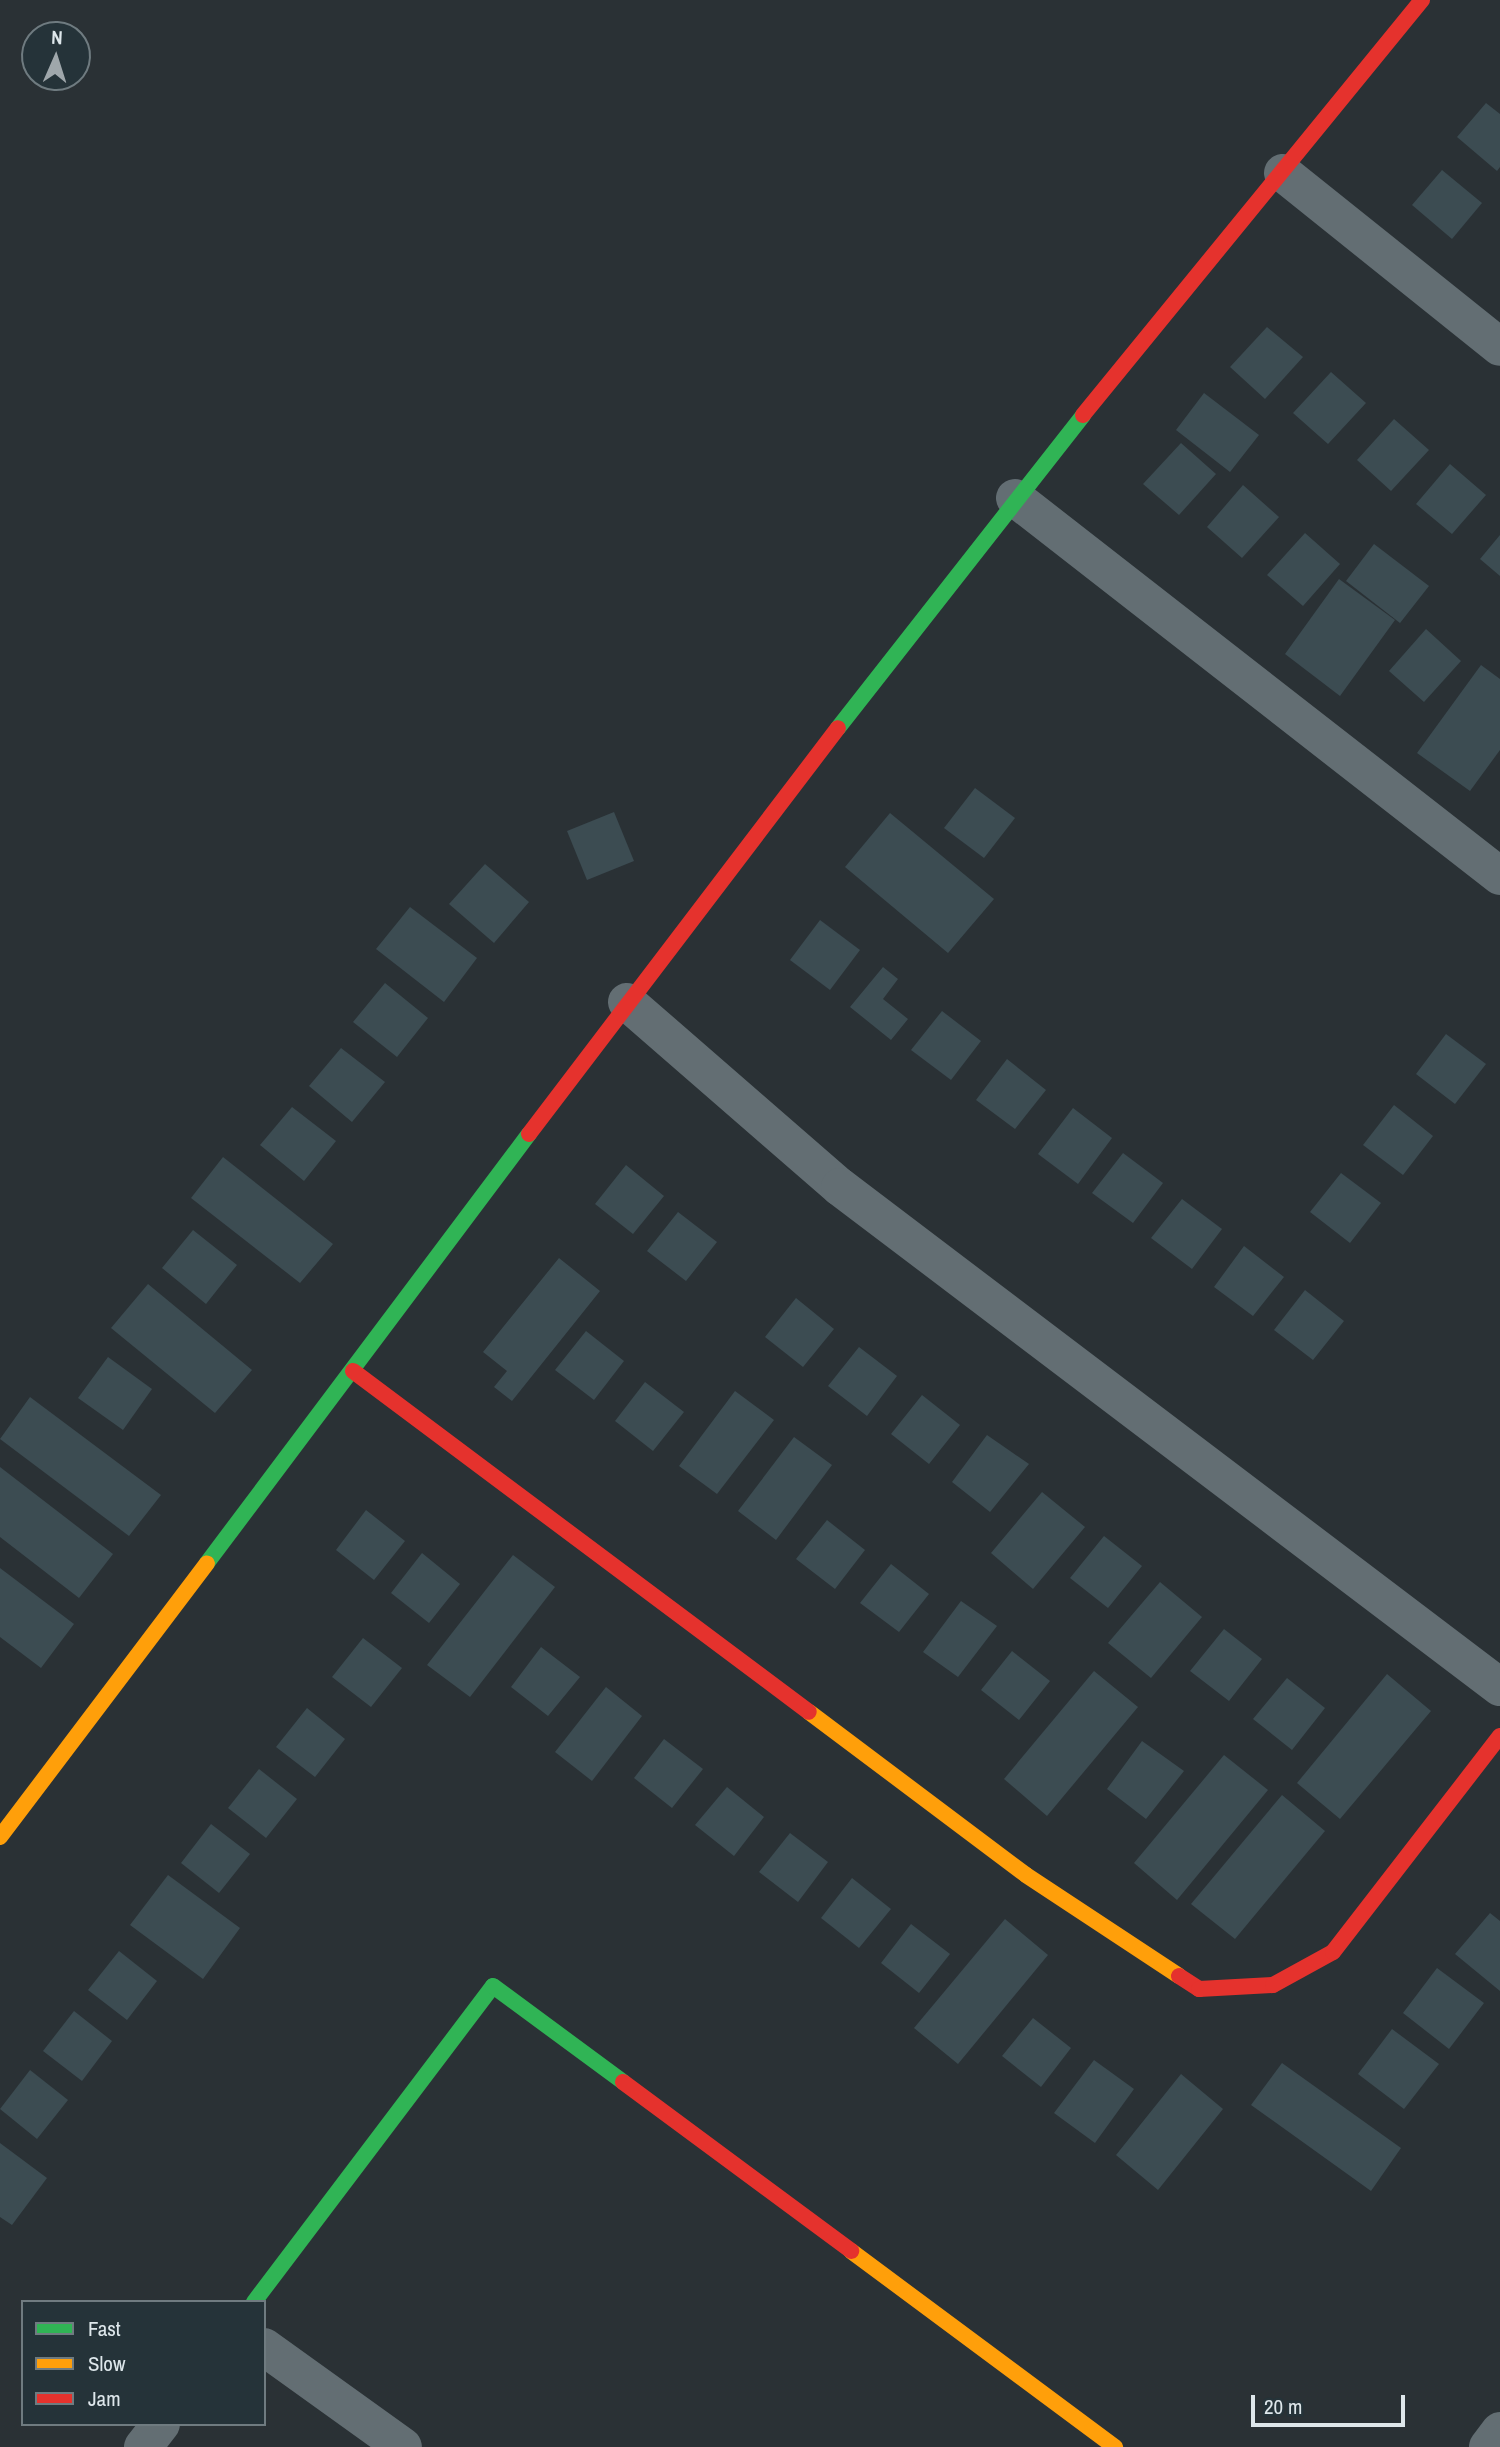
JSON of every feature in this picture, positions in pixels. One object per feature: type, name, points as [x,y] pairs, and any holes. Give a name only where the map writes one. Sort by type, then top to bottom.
[{"type":"street","points":[[0,1837],[353,1371],[627,1002],[1015,498],[1422,0]]},
{"type":"street","points":[[1283,173],[1500,348]]},
{"type":"street","points":[[1015,498],[1500,876]]},
{"type":"street","points":[[627,1002],[840,1187],[1500,1687]]},
{"type":"street","points":[[353,1371],[1026,1875],[1199,1989],[1273,1985],[1333,1952],[1500,1736]]},
{"type":"street","points":[[256,2300],[493,1986],[1115,2447]]},
{"type":"street","points":[[266,2348],[403,2447]]},
{"type":"street","points":[[143,2447],[159,2426]]},
{"type":"street","points":[[1488,2447],[1500,2431]]},
{"type":"building","points":[[1486,103],[1500,114],[1500,167],[1497,171],[1457,137]]},
{"type":"building","points":[[1442,170],[1482,203],[1452,239],[1412,205]]},
{"type":"building","points":[[1267,327],[1303,357],[1265,399],[1230,367]]},
{"type":"building","points":[[1331,372],[1366,403],[1328,444],[1293,413]]},
{"type":"building","points":[[1204,393],[1259,435],[1230,472],[1176,430]]},
{"type":"building","points":[[1394,419],[1429,450],[1391,491],[1357,460]]},
{"type":"building","points":[[1181,443],[1216,474],[1179,515],[1143,484]]},
{"type":"building","points":[[1450,464],[1486,495],[1452,534],[1416,504]]},
{"type":"building","points":[[1243,485],[1279,517],[1242,558],[1207,527]]},
{"type":"building","points":[[1305,533],[1340,564],[1303,606],[1267,575]]},
{"type":"building","points":[[1500,535],[1500,576],[1480,559]]},
{"type":"building","points":[[1374,544],[1429,586],[1400,623],[1346,581]]},
{"type":"building","points":[[1339,579],[1395,620],[1340,696],[1285,654]]},
{"type":"building","points":[[1426,629],[1461,661],[1424,702],[1389,671]]},
{"type":"building","points":[[1481,665],[1500,679],[1500,750],[1470,791],[1417,753]]},
{"type":"building","points":[[975,788],[1015,818],[984,858],[944,828]]},
{"type":"building","points":[[614,812],[634,861],[587,880],[567,831]]},
{"type":"building","points":[[890,813],[994,899],[948,953],[845,867]]},
{"type":"building","points":[[485,864],[529,902],[494,943],[449,904]]},
{"type":"building","points":[[410,907],[477,958],[444,1002],[376,949]]},
{"type":"building","points":[[820,920],[860,950],[830,990],[790,960]]},
{"type":"building","points":[[883,967],[898,979],[883,999],[908,1019],[891,1040],[850,1007]]},
{"type":"building","points":[[385,983],[428,1018],[397,1057],[353,1022]]},
{"type":"building","points":[[942,1011],[981,1041],[951,1080],[911,1050]]},
{"type":"building","points":[[1446,1034],[1486,1064],[1455,1104],[1416,1074]]},
{"type":"building","points":[[341,1048],[385,1082],[352,1122],[309,1086]]},
{"type":"building","points":[[1007,1059],[1046,1090],[1015,1129],[976,1100]]},
{"type":"building","points":[[1394,1105],[1433,1136],[1403,1175],[1363,1145]]},
{"type":"building","points":[[292,1107],[336,1141],[304,1181],[260,1145]]},
{"type":"building","points":[[1073,1108],[1112,1138],[1078,1184],[1038,1154]]},
{"type":"building","points":[[1123,1153],[1163,1183],[1133,1223],[1092,1193]]},
{"type":"building","points":[[223,1157],[333,1244],[300,1283],[191,1198]]},
{"type":"building","points":[[626,1165],[664,1196],[633,1234],[595,1204]]},
{"type":"building","points":[[1341,1173],[1381,1203],[1350,1243],[1310,1212]]},
{"type":"building","points":[[1182,1199],[1222,1229],[1192,1269],[1151,1238]]},
{"type":"building","points":[[678,1212],[717,1242],[686,1281],[647,1251]]},
{"type":"building","points":[[193,1230],[237,1265],[206,1304],[162,1268]]},
{"type":"building","points":[[1244,1246],[1284,1277],[1253,1316],[1214,1287]]},
{"type":"building","points":[[559,1258],[600,1291],[512,1401],[494,1387],[507,1371],[483,1352]]},
{"type":"building","points":[[148,1284],[252,1370],[215,1413],[111,1328]]},
{"type":"building","points":[[1305,1290],[1344,1321],[1313,1360],[1274,1330]]},
{"type":"building","points":[[796,1298],[834,1329],[803,1367],[765,1337]]},
{"type":"building","points":[[586,1331],[624,1361],[594,1400],[555,1370]]},
{"type":"building","points":[[859,1347],[897,1376],[867,1416],[828,1386]]},
{"type":"building","points":[[108,1357],[152,1389],[123,1430],[78,1398]]},
{"type":"building","points":[[645,1382],[684,1412],[653,1451],[615,1421]]},
{"type":"building","points":[[735,1391],[774,1420],[717,1494],[679,1466]]},
{"type":"building","points":[[922,1395],[960,1425],[929,1464],[891,1434]]},
{"type":"building","points":[[30,1397],[161,1495],[129,1536],[0,1439]]},
{"type":"building","points":[[987,1435],[1029,1464],[990,1512],[952,1482]]},
{"type":"building","points":[[794,1437],[832,1465],[776,1540],[738,1511]]},
{"type":"building","points":[[0,1467],[113,1554],[79,1598],[0,1537]]},
{"type":"building","points":[[1042,1492],[1085,1527],[1033,1589],[991,1553]]},
{"type":"building","points":[[366,1510],[405,1541],[374,1580],[336,1550]]},
{"type":"building","points":[[827,1520],[865,1550],[835,1589],[796,1559]]},
{"type":"building","points":[[1104,1536],[1142,1566],[1108,1608],[1070,1578]]},
{"type":"building","points":[[422,1553],[460,1584],[429,1623],[391,1593]]},
{"type":"building","points":[[513,1555],[555,1587],[470,1697],[427,1665]]},
{"type":"building","points":[[891,1564],[929,1594],[899,1632],[860,1603]]},
{"type":"building","points":[[0,1568],[74,1624],[41,1668],[0,1637]]},
{"type":"building","points":[[1160,1582],[1202,1617],[1151,1678],[1108,1643]]},
{"type":"building","points":[[961,1601],[997,1626],[958,1677],[923,1652]]},
{"type":"building","points":[[1224,1629],[1262,1659],[1229,1701],[1190,1671]]},
{"type":"building","points":[[363,1638],[402,1668],[371,1707],[332,1677]]},
{"type":"building","points":[[541,1647],[580,1677],[548,1716],[511,1687]]},
{"type":"building","points":[[1012,1651],[1050,1681],[1019,1720],[981,1690]]},
{"type":"building","points":[[1094,1671],[1138,1707],[1047,1816],[1004,1779]]},
{"type":"building","points":[[1387,1674],[1431,1711],[1340,1819],[1297,1783]]},
{"type":"building","points":[[1287,1678],[1325,1708],[1292,1750],[1253,1719]]},
{"type":"building","points":[[606,1687],[642,1716],[592,1781],[555,1752]]},
{"type":"building","points":[[307,1708],[345,1739],[315,1777],[276,1747]]},
{"type":"building","points":[[664,1739],[703,1769],[672,1808],[634,1778]]},
{"type":"building","points":[[1142,1741],[1184,1771],[1146,1819],[1107,1789]]},
{"type":"building","points":[[1224,1755],[1268,1790],[1177,1900],[1134,1863]]},
{"type":"building","points":[[259,1769],[297,1799],[266,1838],[228,1808]]},
{"type":"building","points":[[727,1787],[764,1817],[734,1856],[695,1825]]},
{"type":"building","points":[[1282,1795],[1325,1831],[1235,1939],[1191,1904]]},
{"type":"building","points":[[211,1824],[250,1854],[219,1893],[181,1863]]},
{"type":"building","points":[[790,1833],[828,1862],[798,1902],[759,1872]]},
{"type":"building","points":[[168,1875],[240,1928],[203,1979],[130,1925]]},
{"type":"building","points":[[852,1878],[891,1909],[859,1948],[821,1918]]},
{"type":"building","points":[[1490,1913],[1500,1921],[1500,1991],[1455,1954]]},
{"type":"building","points":[[1005,1919],[1048,1955],[958,2064],[914,2028]]},
{"type":"building","points":[[911,1924],[950,1954],[919,1993],[881,1963]]},
{"type":"building","points":[[119,1951],[157,1981],[127,2020],[88,1990]]},
{"type":"building","points":[[1437,1968],[1484,2003],[1449,2049],[1403,2013]]},
{"type":"building","points":[[74,2011],[112,2041],[82,2081],[43,2051]]},
{"type":"building","points":[[1033,2018],[1071,2048],[1041,2087],[1002,2056]]},
{"type":"building","points":[[1392,2029],[1439,2064],[1404,2109],[1358,2074]]},
{"type":"building","points":[[1094,2060],[1134,2089],[1095,2143],[1054,2113]]},
{"type":"building","points":[[1282,2063],[1401,2148],[1371,2191],[1251,2105]]},
{"type":"building","points":[[30,2070],[68,2100],[37,2139],[0,2109]]},
{"type":"building","points":[[1181,2074],[1223,2109],[1158,2190],[1116,2155]]},
{"type":"building","points":[[0,2143],[47,2178],[12,2225],[0,2217]]},
{"type":"traffic: fast","points":[[838,728],[1083,415]]},
{"type":"traffic: fast","points":[[207,1563],[529,1134]]},
{"type":"traffic: fast","points":[[256,2300],[493,1986],[623,2082]]},
{"type":"traffic: slow","points":[[0,1837],[207,1563]]},
{"type":"traffic: slow","points":[[809,1712],[1026,1875],[1179,1976]]},
{"type":"traffic: slow","points":[[851,2251],[1115,2447]]},
{"type":"traffic: jam","points":[[1083,415],[1422,0]]},
{"type":"traffic: jam","points":[[529,1134],[838,728]]},
{"type":"traffic: jam","points":[[353,1371],[809,1712]]},
{"type":"traffic: jam","points":[[1179,1976],[1199,1989],[1273,1985],[1333,1952],[1500,1736]]},
{"type":"traffic: jam","points":[[623,2082],[851,2251]]}]
